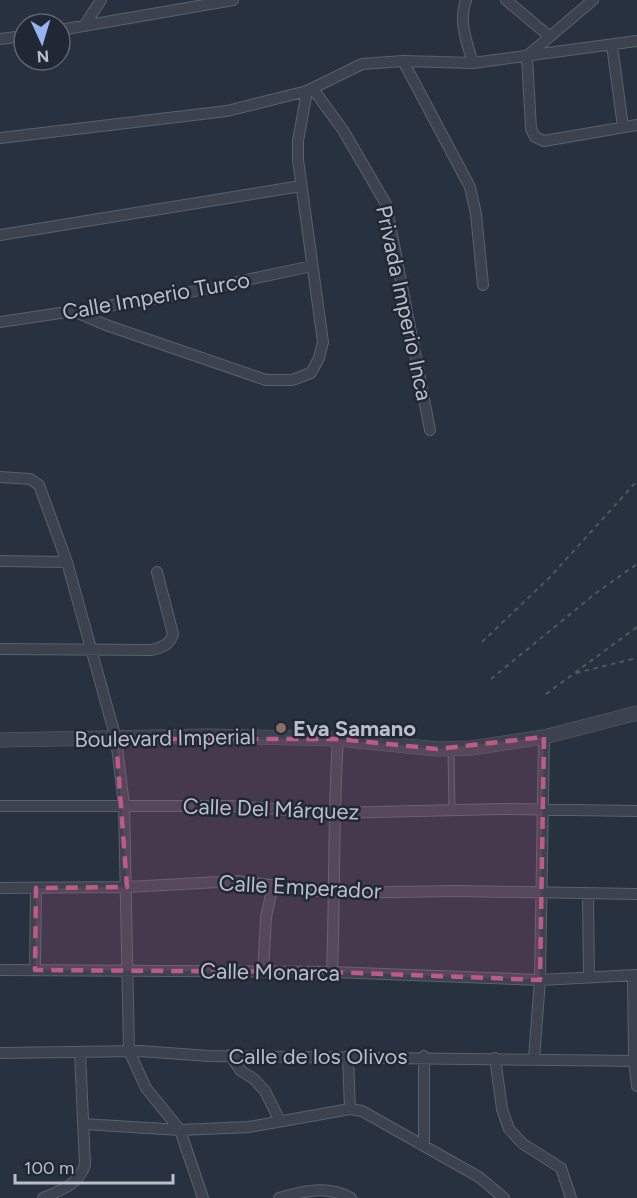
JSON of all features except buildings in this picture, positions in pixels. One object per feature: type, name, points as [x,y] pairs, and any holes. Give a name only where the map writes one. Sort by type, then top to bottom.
[{"type":"street","points":[[84,26],[101,0]]},
{"type":"street","points":[[72,28],[233,0]]},
{"type":"street","points":[[466,0],[463,8],[463,31],[473,63]]},
{"type":"street","points":[[506,0],[549,36]]},
{"type":"street","points":[[527,56],[593,0]]},
{"type":"street","points":[[0,138],[193,117],[246,107],[310,90],[362,64],[403,61],[473,63],[637,41]]},
{"type":"street","points":[[612,45],[624,128]]},
{"type":"street","points":[[527,56],[531,129],[535,137],[544,141],[637,125]]},
{"type":"street","points":[[403,61],[470,187],[476,214],[483,285]]},
{"type":"street","points":[[73,311],[106,325],[266,380],[292,380],[311,373],[319,358],[323,342],[301,186],[298,141],[310,90]]},
{"type":"street","name":"Privada Imperio Inca","points":[[310,90],[343,130],[386,204],[430,430]]},
{"type":"street","points":[[0,235],[301,186]]},
{"type":"street","name":"Calle Imperio Turco","points":[[0,322],[167,297],[312,266]]},
{"type":"street","points":[[0,477],[30,479],[39,485],[68,562],[116,739],[124,805],[127,887],[125,970],[129,1051],[146,1088],[180,1130],[203,1198]]},
{"type":"street","points":[[0,561],[68,562]]},
{"type":"street","points":[[0,649],[151,650],[167,644],[172,634],[157,572]]},
{"type":"street","name":"Boulevard Imperial","points":[[0,740],[208,736],[338,740],[451,748],[544,737],[637,713]]},
{"type":"street","points":[[534,1058],[540,980],[544,737]]},
{"type":"street","points":[[332,972],[335,893],[333,813],[338,740]]},
{"type":"street","name":"Calle Del Márquez","points":[[0,806],[231,806],[333,813],[543,809],[637,811]]},
{"type":"street","name":"Calle Emperador","points":[[0,888],[127,887],[238,881],[335,893],[456,891],[637,894]]},
{"type":"street","points":[[263,972],[266,917],[273,886]]},
{"type":"street","points":[[35,970],[36,888]]},
{"type":"street","points":[[588,894],[589,977]]},
{"type":"street","name":"Calle Monarca","points":[[0,970],[332,972],[540,980],[635,976]]},
{"type":"street","points":[[635,976],[637,1086]]},
{"type":"street","name":"Calle de los Olivos","points":[[0,1053],[129,1051],[230,1055],[424,1056],[635,1061]]},
{"type":"street","points":[[43,1198],[81,1177],[85,1165],[80,1052]]},
{"type":"street","points":[[230,1055],[241,1071],[265,1091],[280,1122]]},
{"type":"street","points":[[348,1056],[350,1109]]},
{"type":"street","points":[[424,1056],[424,1146]]},
{"type":"street","points":[[495,1058],[502,1108],[509,1130],[524,1144],[561,1168],[571,1198]]},
{"type":"street","points":[[83,1124],[180,1130],[249,1127],[350,1109],[362,1111],[479,1177],[504,1198]]},
{"type":"street","points":[[279,1198],[321,1189],[342,1193],[351,1198]]},
{"type":"lane","points":[[451,748],[452,810]]},
{"type":"path","points":[[482,642],[550,577],[637,481]]},
{"type":"path","points":[[491,679],[596,593],[637,564]]},
{"type":"path","points":[[546,694],[637,627]]},
{"type":"path","points":[[575,673],[637,658]]},
{"type":"highlighted area","points":[[544,737],[540,980],[332,972],[35,970],[36,888],[127,887],[116,739],[338,739],[437,749]]},
{"type":"place","name":"Eva Samano","points":[[281,728]]}]
